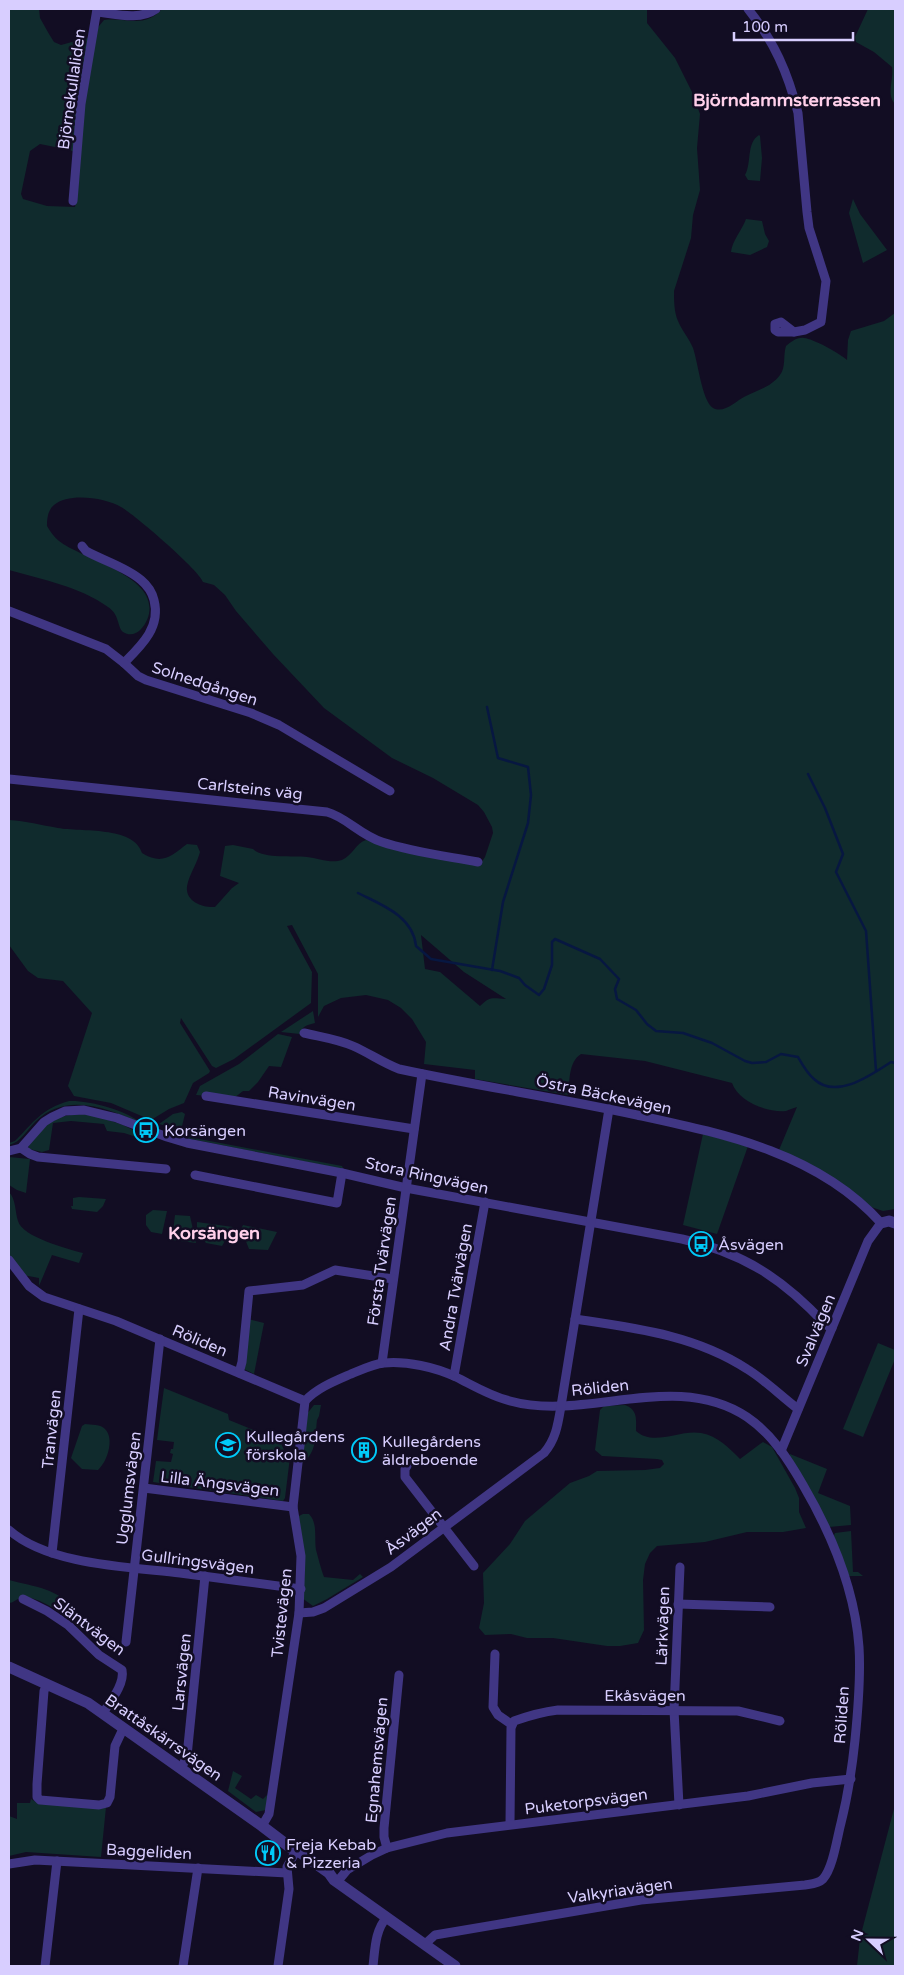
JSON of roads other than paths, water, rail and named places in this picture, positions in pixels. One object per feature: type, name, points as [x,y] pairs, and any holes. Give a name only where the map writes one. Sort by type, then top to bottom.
[{"type":"street","name":"Björnekullaliden","points":[[73,201],[81,104],[97,10],[128,16],[145,15],[156,9]]},
{"type":"street","points":[[748,9],[773,44],[794,96],[798,113],[809,228],[826,281],[821,322],[806,330],[794,332]]},
{"type":"street","points":[[82,546],[94,556],[141,580],[153,597],[156,617],[155,624],[138,649],[124,663]]},
{"type":"street","name":"Solnedgången","points":[[9,611],[101,647],[124,663],[138,676],[146,680],[251,713],[279,725],[390,791]]},
{"type":"street","name":"Carlsteins väg","points":[[9,779],[327,812],[339,816],[361,833],[382,842],[478,862]]},
{"type":"street","name":"Östra Bäckevägen","points":[[304,1033],[329,1038],[352,1046],[391,1066],[422,1074],[609,1109],[721,1134],[775,1152],[806,1166],[835,1184],[863,1205],[881,1223]]},
{"type":"street","name":"Första Tvärvägen","points":[[382,1363],[422,1074]]},
{"type":"street","name":"Ravinvägen","points":[[206,1096],[414,1129]]},
{"type":"street","name":"Åsvägen","points":[[299,1613],[313,1612],[339,1600],[391,1567],[544,1453],[555,1437],[609,1109]]},
{"type":"street","name":"Stora Ringvägen","points":[[21,1148],[44,1122],[52,1117],[65,1111],[84,1110],[117,1118],[187,1143],[342,1173],[406,1188],[692,1241],[738,1256],[766,1272],[787,1287],[826,1325],[832,1328]]},
{"type":"street","points":[[9,1151],[21,1148],[30,1154],[38,1156],[166,1168]]},
{"type":"street","points":[[194,1175],[337,1203],[342,1173]]},
{"type":"street","name":"Andra Tvärvägen","points":[[454,1376],[485,1202]]},
{"type":"street","points":[[881,1223],[889,1221],[895,1223]]},
{"type":"street","name":"Svalvägen","points":[[781,1451],[868,1241],[881,1223]]},
{"type":"street","name":"Röliden","points":[[9,1260],[29,1286],[60,1304],[116,1320],[305,1401],[314,1391],[355,1372],[382,1363],[424,1366],[454,1376],[487,1393],[508,1401],[561,1406],[666,1397],[699,1399],[735,1410],[755,1423],[781,1451],[810,1497],[828,1533],[844,1577],[853,1610],[858,1647],[859,1700],[851,1779],[830,1867],[823,1879]]},
{"type":"street","points":[[239,1372],[243,1352],[249,1291],[303,1285],[335,1270],[393,1278]]},
{"type":"street","name":"Tranvägen","points":[[52,1553],[79,1309]]},
{"type":"street","points":[[575,1319],[663,1333],[710,1349],[748,1369],[798,1409]]},
{"type":"street","name":"Ugglumsvägen","points":[[126,1642],[160,1339]]},
{"type":"street","name":"Tvistevägen","points":[[262,1826],[269,1814],[299,1613],[301,1556],[293,1507],[305,1401]]},
{"type":"street","points":[[407,1466],[405,1477],[474,1566]]},
{"type":"street","name":"Lilla Ängsvägen","points":[[144,1488],[293,1507]]},
{"type":"street","name":"Gullringsvägen","points":[[9,1530],[26,1543],[52,1553],[91,1562],[301,1589]]},
{"type":"street","name":"Lärkvägen","points":[[679,1805],[674,1710],[680,1567]]},
{"type":"street","name":"Larsvägen","points":[[181,1769],[187,1756],[205,1576]]},
{"type":"street","name":"Släntvägen","points":[[23,1599],[47,1611],[68,1625],[100,1656],[122,1670],[122,1679],[118,1689],[103,1713]]},
{"type":"street","points":[[678,1604],[770,1607]]},
{"type":"street","points":[[495,1654],[493,1707],[498,1715],[512,1724],[510,1824]]},
{"type":"street","name":"Brattåskärrsvägen","points":[[9,1668],[76,1697],[103,1713],[262,1826],[294,1851],[329,1873],[336,1881],[455,1966]]},
{"type":"street","name":"Egnahemsvägen","points":[[387,1848],[384,1828],[399,1675]]},
{"type":"street","points":[[47,1684],[44,1691],[37,1784],[37,1797],[40,1800],[99,1805],[107,1803],[110,1796],[115,1746],[124,1729]]},
{"type":"street","name":"Ekåsvägen","points":[[512,1724],[514,1721],[539,1713],[558,1710],[738,1711],[780,1721]]},
{"type":"street","name":"Puketorpsvägen","points":[[336,1881],[357,1862],[387,1848],[447,1833],[756,1795],[812,1782],[851,1779]]},
{"type":"street","points":[[278,1966],[289,1889],[287,1873],[294,1851]]},
{"type":"street","name":"Baggeliden","points":[[9,1864],[35,1860],[287,1873]]},
{"type":"street","points":[[45,1966],[57,1861]]},
{"type":"street","points":[[183,1966],[198,1868]]},
{"type":"street","name":"Valkyriavägen","points":[[425,1944],[434,1935],[641,1900],[804,1885],[819,1882],[823,1879]]},
{"type":"street","points":[[373,1966],[377,1935],[382,1922],[387,1917]]},
{"type":"waterway","points":[[487,707],[498,758],[528,767],[531,795],[528,823],[503,902],[492,970]]},
{"type":"waterway","points":[[808,774],[825,808],[843,854],[836,872],[866,931],[876,1071]]},
{"type":"waterway","points":[[358,893],[386,907],[403,919],[414,936],[416,946],[431,959],[500,971],[519,978],[539,995],[544,989],[552,965],[552,942],[555,939],[600,959],[619,979],[615,989],[617,999],[636,1010],[647,1024],[656,1031],[683,1033],[712,1043],[745,1061],[752,1063],[766,1062],[781,1054],[798,1057],[814,1079],[823,1085],[832,1087],[843,1086],[864,1079],[891,1062],[895,1063]]},
{"type":"place","name":"Korsängen","points":[[146,1130]]},
{"type":"place","name":"Åsvägen","points":[[701,1244]]},
{"type":"place","name":"Kullegårdens förskola","points":[[228,1445]]},
{"type":"place","name":"Kullegårdens äldreboende","points":[[364,1450]]},
{"type":"place","name":"Freja Kebab & Pizzeria","points":[[268,1853]]},
{"type":"district","name":"Björndammsterrassen","points":[[787,100]]},
{"type":"district","name":"Korsängen","points":[[214,1233]]}]
